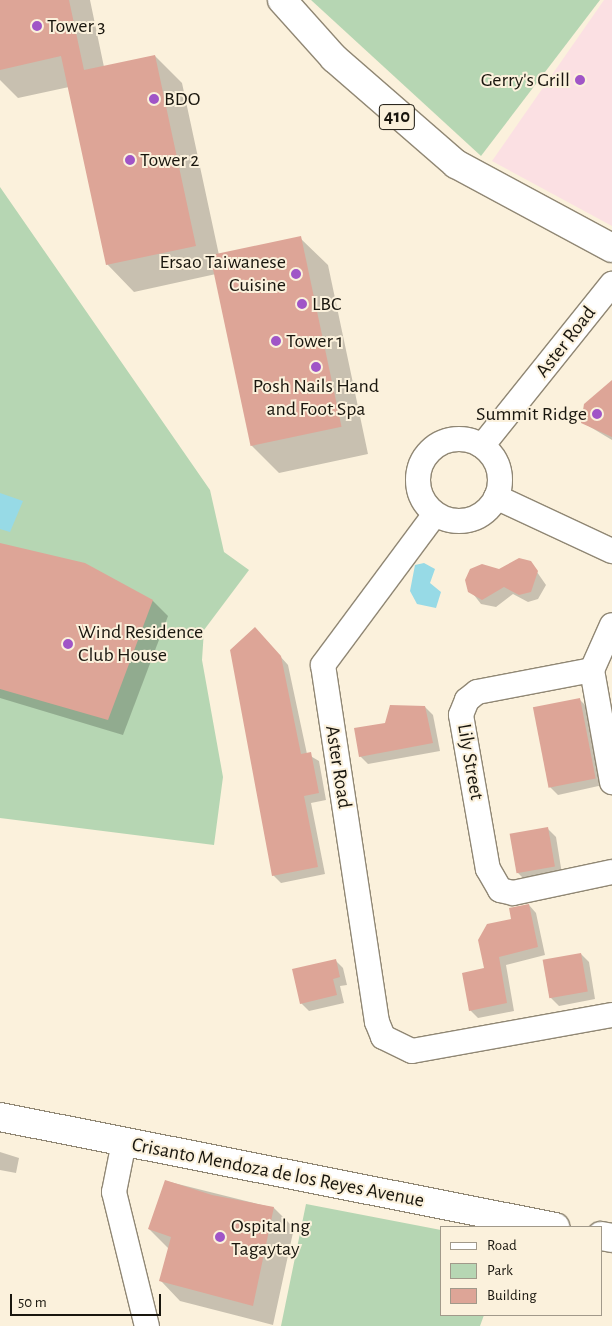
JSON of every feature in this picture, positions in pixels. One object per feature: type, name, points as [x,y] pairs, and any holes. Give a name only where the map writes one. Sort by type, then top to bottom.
[{"type":"main road","name":"410","points":[[282,0],[391,111],[456,164],[612,248]]},
{"type":"main road","name":"Crisanto Mendoza de los Reyes Avenue","points":[[0,1117],[550,1226]]},
{"type":"street","name":"Aster Road","points":[[482,446],[612,284]]},
{"type":"street","points":[[454,439],[482,446],[498,469],[496,497],[481,515],[470,520],[458,522],[435,514],[419,491],[421,463],[429,451],[454,439]]},
{"type":"street","points":[[496,497],[612,551]]},
{"type":"street","name":"Aster Road","points":[[435,514],[323,665],[377,1022],[383,1037],[396,1046],[412,1051],[612,1015]]},
{"type":"street","points":[[612,625],[592,670],[612,782]]},
{"type":"street","name":"Lily Street","points":[[592,670],[477,692],[467,700],[461,715],[488,869],[495,885],[513,893],[612,872]]},
{"type":"street","points":[[124,1142],[114,1192],[147,1326]]},
{"type":"shaded area","name":"Gerry's Grill","points":[[604,0],[612,0],[612,226],[492,161]]},
{"type":"green space","points":[[311,0],[600,0],[481,156]]},
{"type":"green space","points":[[0,187],[210,490],[224,552],[249,570],[204,630],[202,660],[223,777],[214,845],[0,818]]},
{"type":"green space","points":[[306,1204],[440,1230],[440,1316],[484,1316],[480,1326],[281,1326]]},
{"type":"water","points":[[0,493],[23,501],[10,532],[0,529]]},
{"type":"water","points":[[424,563],[435,569],[430,583],[441,592],[436,608],[417,604],[410,591],[415,565]]},
{"type":"building","name":"Tower 2","points":[[0,0],[69,0],[84,70],[155,55],[196,246],[106,265],[61,56],[0,70]]},
{"type":"building","name":"Tower 1","points":[[301,236],[342,427],[251,446],[210,255]]},
{"type":"building","name":"Summit Ridge","points":[[612,380],[612,437],[581,423],[584,404]]},
{"type":"building","name":"Wind Residence Club House","points":[[0,543],[85,563],[153,600],[108,720],[0,689]]},
{"type":"building","points":[[519,558],[531,561],[538,571],[531,592],[519,595],[504,587],[482,600],[468,592],[465,580],[470,569],[482,564],[499,569]]},
{"type":"building","points":[[255,627],[281,656],[301,754],[311,752],[319,793],[304,796],[318,867],[272,876],[230,650]]},
{"type":"building","points":[[580,698],[596,778],[549,788],[533,707]]},
{"type":"building","points":[[390,705],[425,706],[433,743],[359,757],[354,728],[385,723]]},
{"type":"building","points":[[548,827],[555,866],[517,873],[510,834]]},
{"type":"building","points":[[529,904],[538,947],[499,957],[507,1003],[469,1011],[462,973],[484,968],[478,940],[487,924],[511,919],[509,908]]},
{"type":"building","points":[[581,953],[588,991],[549,998],[543,960]]},
{"type":"building","points":[[336,959],[340,977],[333,979],[337,995],[300,1004],[292,969]]},
{"type":"building","points":[[165,1180],[212,1195],[274,1207],[253,1306],[159,1281],[171,1237],[148,1229]]},
{"type":"place","name":"Tower 3","points":[[37,26]]},
{"type":"place","name":"Gerry's Grill","points":[[580,80]]},
{"type":"place","name":"BDO","points":[[154,99]]},
{"type":"place","name":"Tower 2","points":[[130,160]]},
{"type":"place","name":"Ersao Taiwanese Cuisine","points":[[296,274]]},
{"type":"place","name":"LBC","points":[[302,304]]},
{"type":"place","name":"Tower 1","points":[[276,341]]},
{"type":"place","name":"Posh Nails Hand and Foot Spa","points":[[316,367]]},
{"type":"place","name":"Summit Ridge","points":[[597,414]]},
{"type":"place","name":"Wind Residence Club House","points":[[68,644]]},
{"type":"place","name":"Ospital ng Tagaytay","points":[[220,1237]]}]
